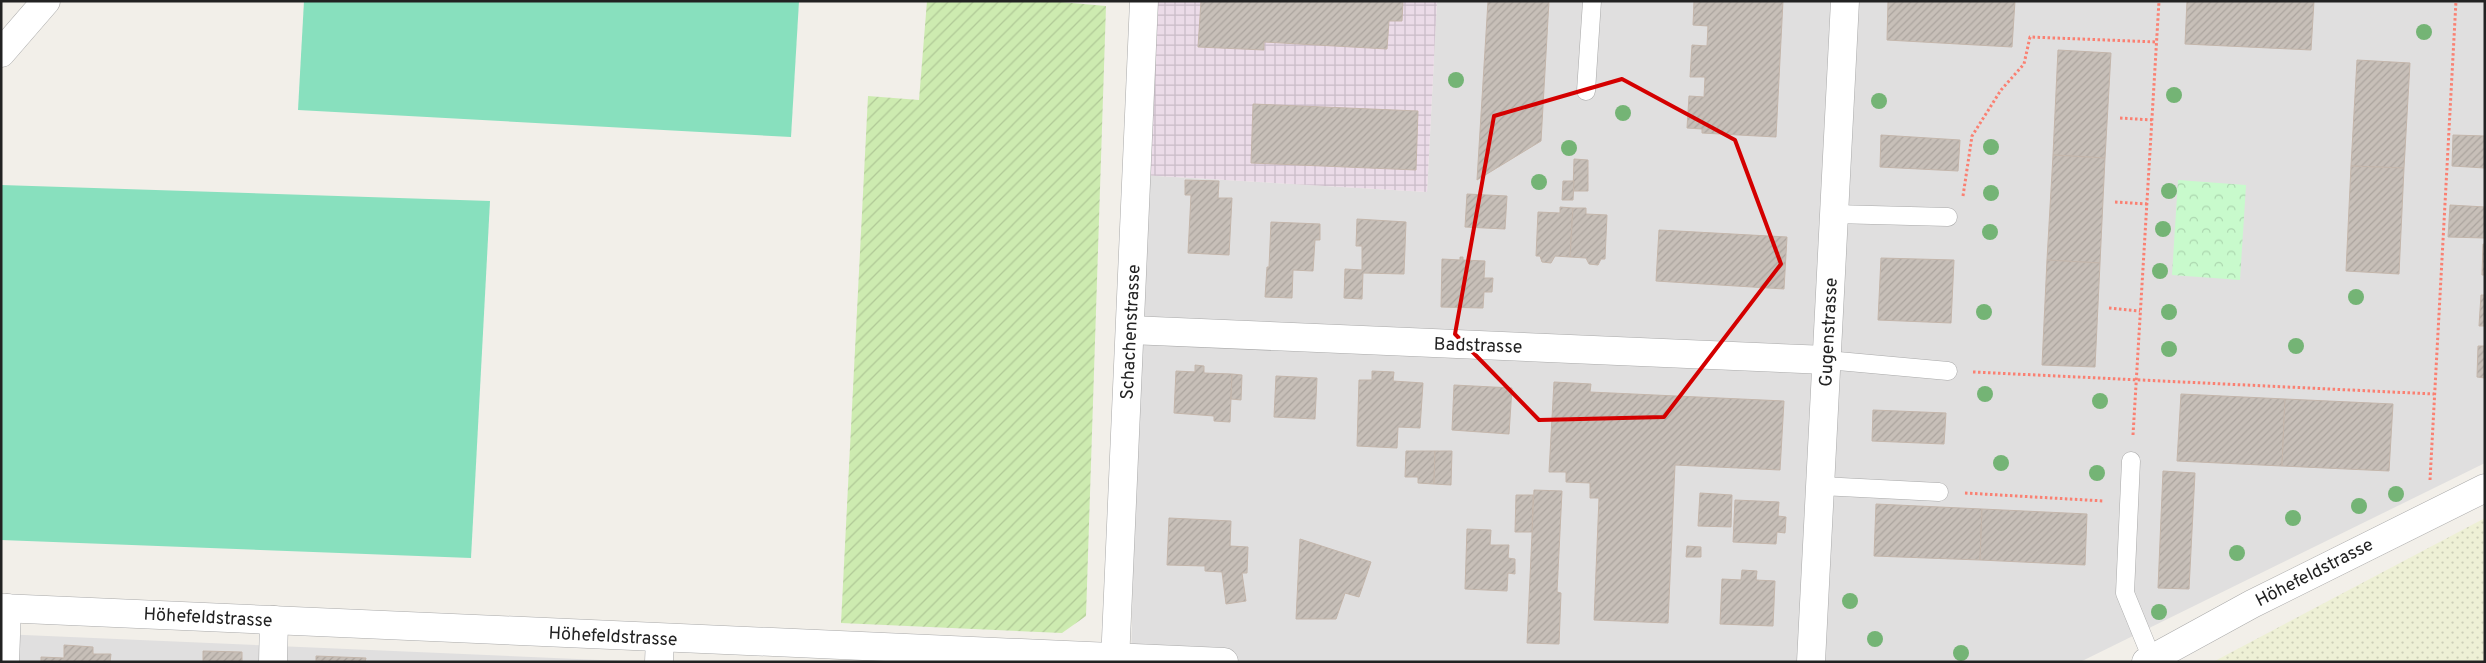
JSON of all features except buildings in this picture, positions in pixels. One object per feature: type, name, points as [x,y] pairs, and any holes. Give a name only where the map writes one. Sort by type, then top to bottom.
[{"type":"street","points":[[1,53],[46,1]]},
{"type":"street","name":"Schachenstrasse","points":[[1115,660],[1144,1]]},
{"type":"street","name":"Gugenstrasse","points":[[1811,662],[1845,1]]},
{"type":"street","name":"Badstrasse","points":[[1130,330],[1827,360]]},
{"type":"street","name":"Höhefeldstrasse","points":[[2149,660],[2252,604],[2428,514],[2485,488]]},
{"type":"street","points":[[4,608],[5,662]]},
{"type":"street","name":"Höhefeldstrasse","points":[[4,608],[274,620],[660,650],[1224,662]]},
{"type":"street","points":[[273,662],[274,620]]},
{"type":"lane","points":[[1586,91],[1592,1]]},
{"type":"lane","points":[[1834,214],[1948,217]]},
{"type":"lane","points":[[1827,360],[1948,371]]},
{"type":"lane","points":[[2131,461],[2125,594],[2149,660]]},
{"type":"lane","points":[[1821,486],[1939,492]]},
{"type":"path","points":[[2131,461],[2159,1]]},
{"type":"path","points":[[2428,514],[2456,1]]},
{"type":"path","points":[[1948,217],[1960,216],[1972,136],[2001,90],[2024,64],[2030,37],[2157,42]]},
{"type":"path","points":[[2120,118],[2152,120]]},
{"type":"path","points":[[2115,202],[2147,204]]},
{"type":"path","points":[[2109,308],[2140,311]]},
{"type":"path","points":[[1948,371],[2434,394]]},
{"type":"path","points":[[1939,492],[2129,502]]},
{"type":"highlighted area","points":[[1622,79],[1735,140],[1781,264],[1664,417],[1539,420],[1455,334],[1494,116]]},
{"type":"shaded area","points":[[1157,1],[1437,1],[1427,192],[1141,175]]},
{"type":"shaded area","points":[[1437,1],[2485,1],[2485,463],[2080,662],[1131,662],[1141,175],[1427,192]]},
{"type":"shaded area","points":[[1,634],[646,662],[1,662]]},
{"type":"green space","points":[[304,1],[799,1],[791,137],[298,110]]},
{"type":"green space","points":[[927,1],[1050,1],[1106,6],[1086,616],[1062,633],[841,623],[868,96],[919,100]]},
{"type":"green space","points":[[2178,180],[2246,185],[2240,280],[2172,275]]},
{"type":"green space","points":[[1,185],[490,201],[471,558],[1,540]]},
{"type":"green space","points":[[2485,518],[2485,662],[2213,662]]}]
